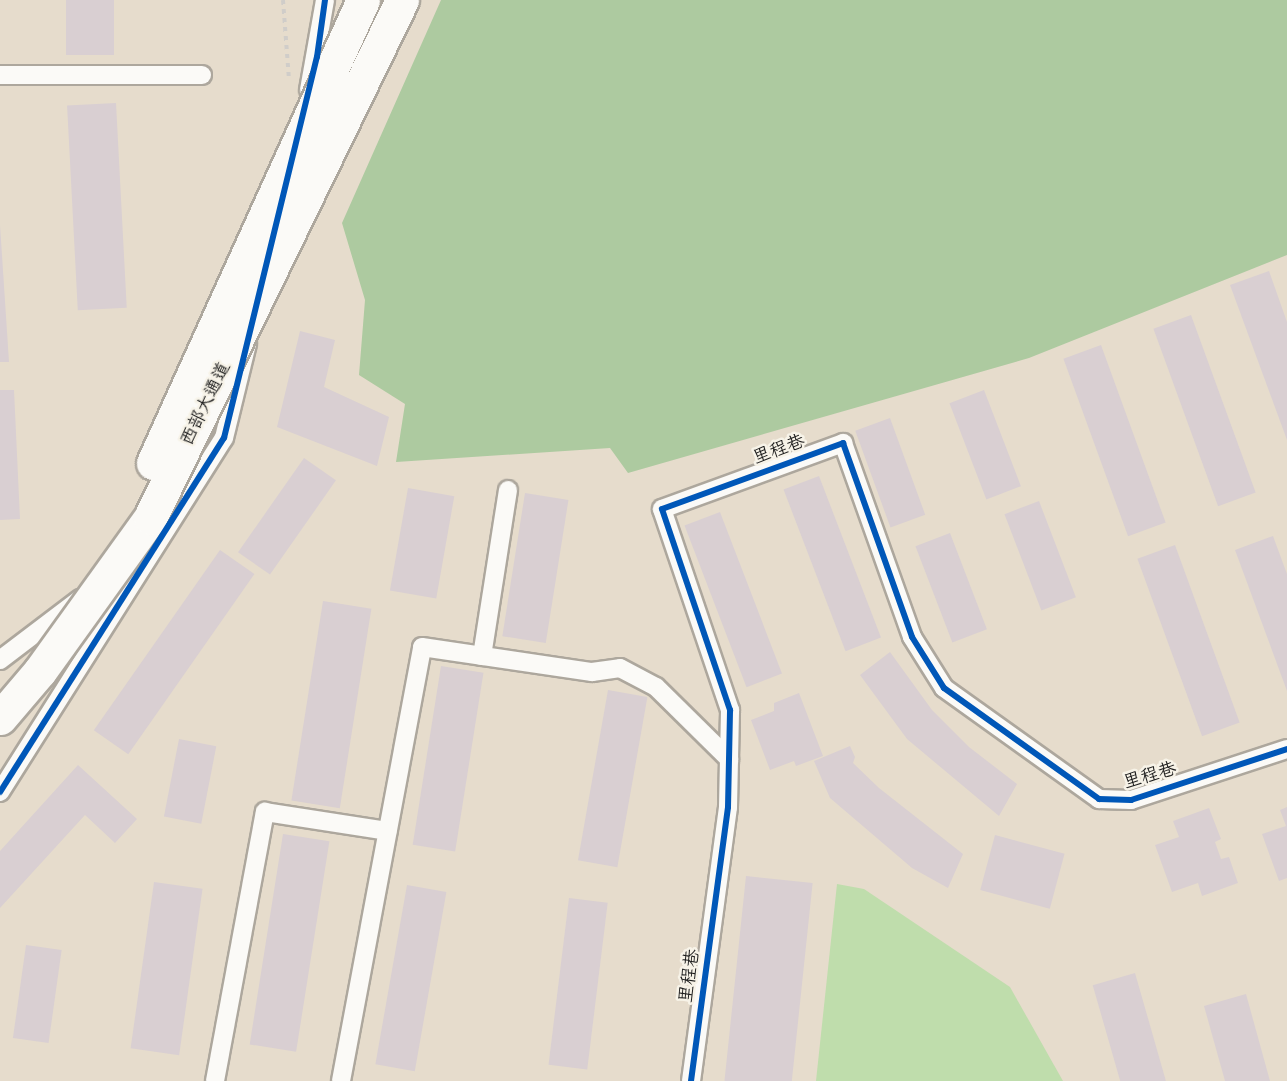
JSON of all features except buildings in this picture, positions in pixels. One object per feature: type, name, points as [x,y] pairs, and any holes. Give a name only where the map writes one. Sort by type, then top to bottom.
[{"type":"highway","name":"西部大通道","points":[[0,686],[132,508],[363,0]]},
{"type":"highway","name":"西部大通道","points":[[0,718],[40,671],[150,518],[402,0]]},
{"type":"street","points":[[0,792],[224,438],[317,57],[325,0]]},
{"type":"street","points":[[0,75],[202,75]]},
{"type":"street","name":"里程巷","points":[[691,1081],[728,807],[730,710],[662,509],[843,443],[912,637],[944,688],[1099,799],[1131,800],[1287,749]]},
{"type":"street","points":[[482,656],[507,490]]},
{"type":"street","points":[[0,660],[165,534]]},
{"type":"street","points":[[341,1081],[422,647],[592,672],[620,668],[656,687],[729,759]]},
{"type":"street","points":[[215,1081],[265,812],[388,831]]},
{"type":"green space","points":[[441,0],[1287,0],[1287,255],[1029,358],[628,473],[610,448],[396,462],[405,404],[359,375],[365,300],[342,223]]},
{"type":"green space","points":[[837,884],[864,889],[1010,987],[1063,1081],[816,1081]]},
{"type":"cycle path","points":[[0,792],[224,438],[317,57],[325,0]]},
{"type":"cycle path","points":[[691,1081],[728,807],[730,710],[662,509],[843,443],[912,637],[944,688],[1099,799],[1131,800],[1287,749]]}]
